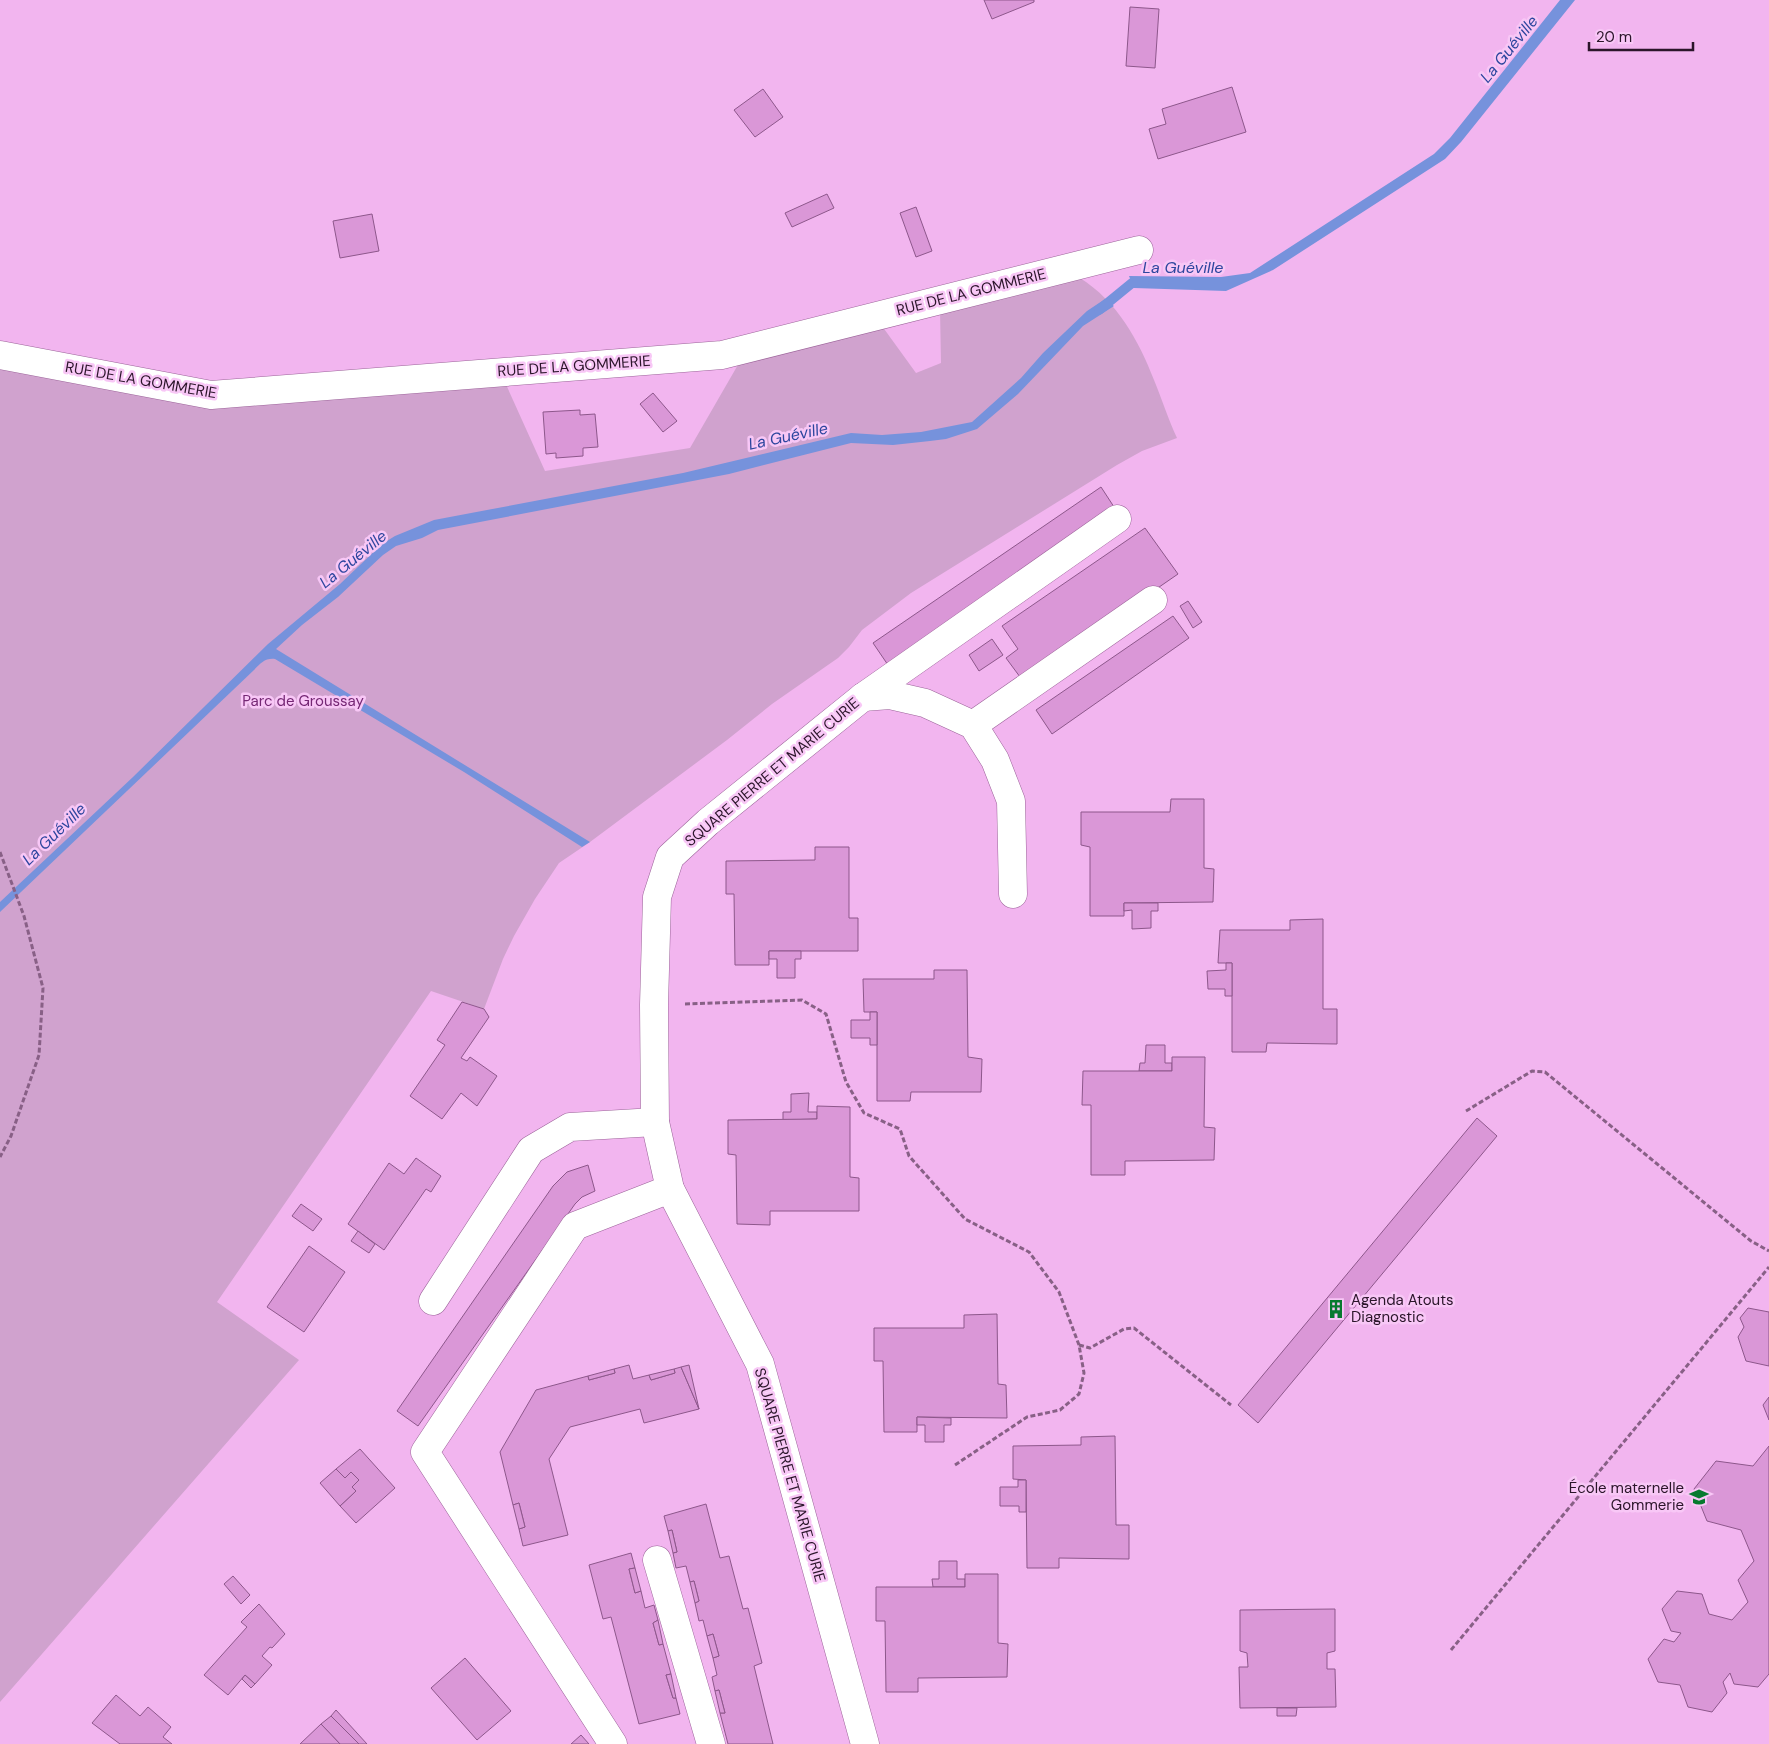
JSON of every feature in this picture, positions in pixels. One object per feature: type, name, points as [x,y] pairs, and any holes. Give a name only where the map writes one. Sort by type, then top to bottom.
[{"type":"street","name":"RUE DE LA GOMMERIE","points":[[0,355],[211,395],[722,355],[1139,250]]},
{"type":"street","name":"SQUARE PIERRE ET MARIE CURIE","points":[[865,1744],[760,1364],[670,1189],[655,1122],[654,1005],[657,897],[670,858],[708,822],[863,697],[1118,519]]},
{"type":"street","points":[[973,725],[1153,600]]},
{"type":"street","points":[[863,697],[890,695],[924,703],[973,725],[995,760],[1011,801],[1013,894]]},
{"type":"street","points":[[433,1301],[531,1150],[570,1127],[655,1122]]},
{"type":"street","points":[[613,1744],[424,1452],[575,1226],[670,1189]]},
{"type":"street","points":[[656,1560],[711,1744]]},
{"type":"path","points":[[0,852],[24,916],[43,988],[39,1054],[11,1136],[0,1157]]},
{"type":"path","points":[[654,1005],[802,1000],[826,1014],[846,1082],[864,1114],[900,1128],[909,1156],[965,1219],[1029,1252],[1059,1292],[1079,1345],[1084,1373],[1079,1394],[1060,1410],[1027,1418],[955,1465]]},
{"type":"path","points":[[1466,1111],[1532,1071],[1545,1072],[1752,1241],[1769,1251]]},
{"type":"path","points":[[1451,1650],[1769,1267]]},
{"type":"path","points":[[1079,1345],[1090,1348],[1124,1329],[1134,1328],[1231,1405]]},
{"type":"green space","name":"Parc de Groussay","points":[[1080,278],[1093,287],[1116,310],[1134,337],[1148,365],[1177,438],[1142,451],[1117,465],[911,593],[862,630],[838,658],[772,704],[727,740],[559,863],[535,899],[514,936],[484,1009],[431,991],[217,1302],[299,1360],[0,1702],[0,363],[112,385],[504,380],[545,471],[690,448],[739,363],[882,326],[916,373],[941,363],[940,309]]},
{"type":"water","points":[[1560,0],[1575,0],[1461,142],[1445,159],[1273,270],[1226,291],[1134,288],[1129,276],[1221,277],[1250,273],[1434,154],[1450,138]]},
{"type":"water","points":[[1105,299],[1114,306],[1083,326],[1018,394],[977,429],[946,439],[930,441],[893,445],[851,443],[729,474],[438,530],[422,538],[396,546],[383,555],[338,597],[302,625],[276,649],[590,842],[582,847],[464,772],[275,659],[272,659],[266,660],[259,665],[0,912],[0,902],[133,777],[268,644],[340,584],[382,544],[395,536],[434,520],[683,473],[851,433],[882,435],[921,432],[972,422],[1021,378],[1043,353],[1087,311]]},
{"type":"building","points":[[984,0],[1034,0],[1034,2],[992,19]]},
{"type":"building","points":[[1130,7],[1159,9],[1155,68],[1126,66]]},
{"type":"building","points":[[1232,87],[1246,132],[1158,159],[1149,129],[1166,124],[1162,109]]},
{"type":"building","points":[[763,89],[783,117],[755,137],[734,110]]},
{"type":"building","points":[[827,194],[834,208],[792,227],[785,213]]},
{"type":"building","points":[[916,207],[932,251],[916,257],[900,213]]},
{"type":"building","points":[[372,214],[379,251],[340,258],[333,221]]},
{"type":"building","points":[[653,393],[677,421],[663,432],[640,404]]},
{"type":"building","points":[[580,410],[580,415],[595,414],[598,447],[583,448],[583,456],[556,458],[556,453],[546,454],[543,412]]},
{"type":"building","points":[[1101,487],[1116,510],[888,665],[873,643]]},
{"type":"building","points":[[1145,528],[1178,574],[1023,681],[1006,658],[1018,649],[1002,626]]},
{"type":"building","points":[[1188,601],[1202,622],[1193,628],[1180,606]]},
{"type":"building","points":[[1173,616],[1189,638],[1052,734],[1036,710]]},
{"type":"building","points":[[992,639],[1003,655],[979,671],[969,655]]},
{"type":"building","points":[[1171,799],[1204,799],[1204,868],[1214,869],[1213,902],[1124,903],[1124,916],[1090,916],[1090,847],[1081,845],[1081,812],[1170,812]]},
{"type":"building","points":[[815,847],[849,847],[849,918],[858,918],[858,951],[769,951],[769,965],[735,965],[734,894],[726,894],[726,861],[815,860]]},
{"type":"building","points":[[1124,903],[1158,903],[1158,911],[1151,911],[1151,928],[1132,929],[1132,910],[1124,911]]},
{"type":"building","points":[[1323,919],[1323,1009],[1337,1009],[1337,1044],[1267,1043],[1266,1052],[1232,1052],[1232,963],[1218,963],[1220,930],[1290,930],[1290,920]]},
{"type":"building","points":[[769,951],[801,951],[801,959],[795,959],[795,978],[777,978],[777,959],[769,959]]},
{"type":"building","points":[[1226,963],[1232,963],[1232,996],[1225,996],[1225,989],[1208,989],[1207,971],[1226,970]]},
{"type":"building","points":[[934,970],[967,970],[968,1057],[982,1059],[981,1092],[911,1092],[910,1101],[877,1101],[877,1012],[864,1012],[863,979],[934,979]]},
{"type":"building","points":[[462,1002],[484,1009],[489,1017],[461,1058],[467,1061],[470,1057],[497,1076],[477,1106],[461,1093],[442,1119],[410,1096],[445,1045],[437,1040]]},
{"type":"building","points":[[870,1012],[877,1012],[877,1045],[870,1045],[870,1038],[851,1038],[851,1020],[870,1020]]},
{"type":"building","points":[[1146,1045],[1165,1045],[1165,1063],[1172,1063],[1172,1071],[1139,1071],[1140,1063],[1145,1063]]},
{"type":"building","points":[[1172,1057],[1205,1057],[1204,1127],[1215,1128],[1214,1160],[1125,1161],[1125,1175],[1091,1175],[1091,1105],[1082,1105],[1083,1071],[1172,1071]]},
{"type":"building","points":[[809,1093],[808,1112],[817,1112],[817,1119],[783,1120],[783,1112],[791,1112],[791,1094]]},
{"type":"building","points":[[817,1106],[850,1107],[850,1177],[859,1178],[859,1211],[770,1211],[770,1225],[737,1224],[736,1155],[728,1154],[728,1120],[817,1119]]},
{"type":"building","name":"Agenda Atouts Diagnostic","points":[[1477,1118],[1497,1136],[1258,1423],[1238,1405]]},
{"type":"building","points":[[416,1158],[441,1176],[431,1192],[426,1189],[384,1250],[348,1224],[389,1163],[404,1174]]},
{"type":"building","points":[[588,1165],[595,1191],[582,1197],[575,1204],[418,1426],[397,1411],[553,1186],[567,1172]]},
{"type":"building","points":[[301,1204],[322,1219],[313,1231],[292,1216]]},
{"type":"building","points":[[358,1231],[375,1244],[369,1253],[351,1241]]},
{"type":"building","points":[[309,1246],[345,1272],[304,1332],[267,1307]]},
{"type":"building","points":[[1748,1308],[1769,1312],[1769,1366],[1746,1361],[1738,1337],[1744,1327],[1740,1318]]},
{"type":"building","points":[[997,1314],[998,1384],[1006,1385],[1007,1418],[917,1417],[917,1432],[884,1432],[883,1361],[874,1361],[874,1328],[964,1328],[964,1315]]},
{"type":"building","points":[[629,1365],[633,1379],[649,1375],[651,1380],[675,1373],[674,1369],[681,1367],[699,1409],[644,1423],[640,1409],[570,1427],[549,1459],[568,1535],[523,1546],[519,1529],[525,1527],[519,1503],[513,1505],[500,1452],[536,1390],[588,1376],[589,1380],[615,1373],[614,1369]]},
{"type":"building","points":[[689,1365],[699,1409],[681,1367]]},
{"type":"building","points":[[614,1369],[615,1373],[589,1380],[588,1376]]},
{"type":"building","points":[[674,1369],[675,1373],[651,1380],[649,1375]]},
{"type":"building","points":[[1769,1397],[1769,1420],[1763,1405]]},
{"type":"building","points":[[917,1417],[951,1418],[951,1425],[944,1425],[944,1442],[925,1442],[925,1425],[917,1425]]},
{"type":"building","points":[[1115,1436],[1116,1525],[1129,1525],[1129,1559],[1059,1558],[1059,1568],[1027,1568],[1026,1480],[1013,1479],[1013,1446],[1081,1445],[1081,1437]]},
{"type":"building","points":[[1769,1446],[1769,1674],[1758,1687],[1734,1684],[1730,1673],[1723,1682],[1727,1693],[1712,1712],[1688,1707],[1680,1685],[1658,1682],[1648,1659],[1664,1639],[1674,1642],[1681,1633],[1671,1631],[1662,1609],[1677,1591],[1702,1594],[1709,1614],[1732,1620],[1748,1602],[1738,1580],[1754,1561],[1741,1530],[1707,1521],[1694,1489],[1716,1461],[1753,1466]]},
{"type":"building","points":[[360,1449],[395,1488],[356,1523],[340,1506],[356,1491],[352,1487],[359,1480],[351,1472],[345,1478],[336,1469]]},
{"type":"building","points":[[336,1469],[345,1478],[351,1472],[359,1480],[352,1487],[356,1491],[340,1506],[320,1483]]},
{"type":"building","points":[[1018,1480],[1026,1480],[1026,1512],[1019,1512],[1019,1506],[1000,1506],[1000,1487],[1018,1487]]},
{"type":"building","points":[[519,1503],[525,1527],[519,1529],[513,1505]]},
{"type":"building","points":[[706,1504],[720,1558],[729,1556],[743,1609],[748,1608],[762,1663],[754,1666],[773,1744],[728,1744],[720,1713],[725,1713],[719,1690],[715,1691],[712,1677],[717,1675],[713,1658],[719,1656],[713,1634],[707,1636],[703,1620],[699,1621],[695,1603],[699,1601],[694,1581],[690,1582],[686,1566],[676,1568],[673,1553],[677,1552],[672,1530],[668,1531],[664,1516]]},
{"type":"building","points":[[672,1530],[677,1552],[673,1553],[668,1531]]},
{"type":"building","points":[[631,1553],[635,1568],[629,1569],[635,1593],[641,1591],[645,1608],[654,1605],[658,1620],[653,1623],[659,1645],[663,1644],[671,1674],[666,1675],[673,1698],[676,1698],[680,1714],[639,1724],[611,1617],[603,1619],[589,1565]]},
{"type":"building","points":[[939,1561],[957,1561],[957,1579],[965,1579],[965,1587],[933,1587],[932,1579],[939,1579]]},
{"type":"building","points":[[635,1568],[641,1591],[635,1593],[629,1569]]},
{"type":"building","points":[[965,1574],[998,1574],[998,1643],[1008,1644],[1007,1677],[918,1678],[918,1692],[886,1692],[885,1621],[876,1621],[876,1587],[965,1587]]},
{"type":"building","points":[[233,1576],[250,1595],[241,1604],[224,1584]]},
{"type":"building","points":[[694,1581],[699,1601],[695,1603],[690,1582]]},
{"type":"building","points":[[259,1604],[285,1634],[262,1656],[272,1665],[255,1684],[245,1675],[228,1695],[204,1675],[247,1627],[241,1622]]},
{"type":"building","points":[[1335,1609],[1335,1651],[1327,1653],[1327,1669],[1335,1669],[1336,1707],[1240,1708],[1239,1667],[1248,1667],[1247,1653],[1240,1651],[1240,1610]]},
{"type":"building","points":[[658,1620],[663,1644],[659,1645],[653,1623]]},
{"type":"building","points":[[713,1634],[719,1656],[713,1658],[707,1636]]},
{"type":"building","points":[[465,1658],[511,1711],[477,1740],[431,1688]]},
{"type":"building","points":[[671,1674],[676,1698],[673,1698],[666,1675]]},
{"type":"building","points":[[245,1675],[255,1684],[251,1688],[242,1679]]},
{"type":"building","points":[[719,1690],[725,1713],[720,1713],[715,1691]]},
{"type":"building","points":[[116,1695],[140,1716],[148,1707],[171,1727],[163,1737],[172,1744],[120,1744],[92,1723]]},
{"type":"building","points":[[1277,1708],[1297,1708],[1296,1716],[1277,1716]]},
{"type":"building","points":[[336,1710],[367,1744],[359,1744],[331,1716]]},
{"type":"building","points":[[331,1716],[359,1744],[340,1744],[321,1724]]},
{"type":"building","points":[[321,1724],[340,1744],[300,1744]]},
{"type":"building","points":[[581,1735],[589,1744],[571,1744]]},
{"type":"waterway","name":"La Guéville","points":[[1099,310],[1132,283],[1144,283]]},
{"type":"place","name":"Agenda Atouts Diagnostic","points":[[1336,1309]]},
{"type":"place","name":"École maternelle Gommerie","points":[[1699,1497]]}]
